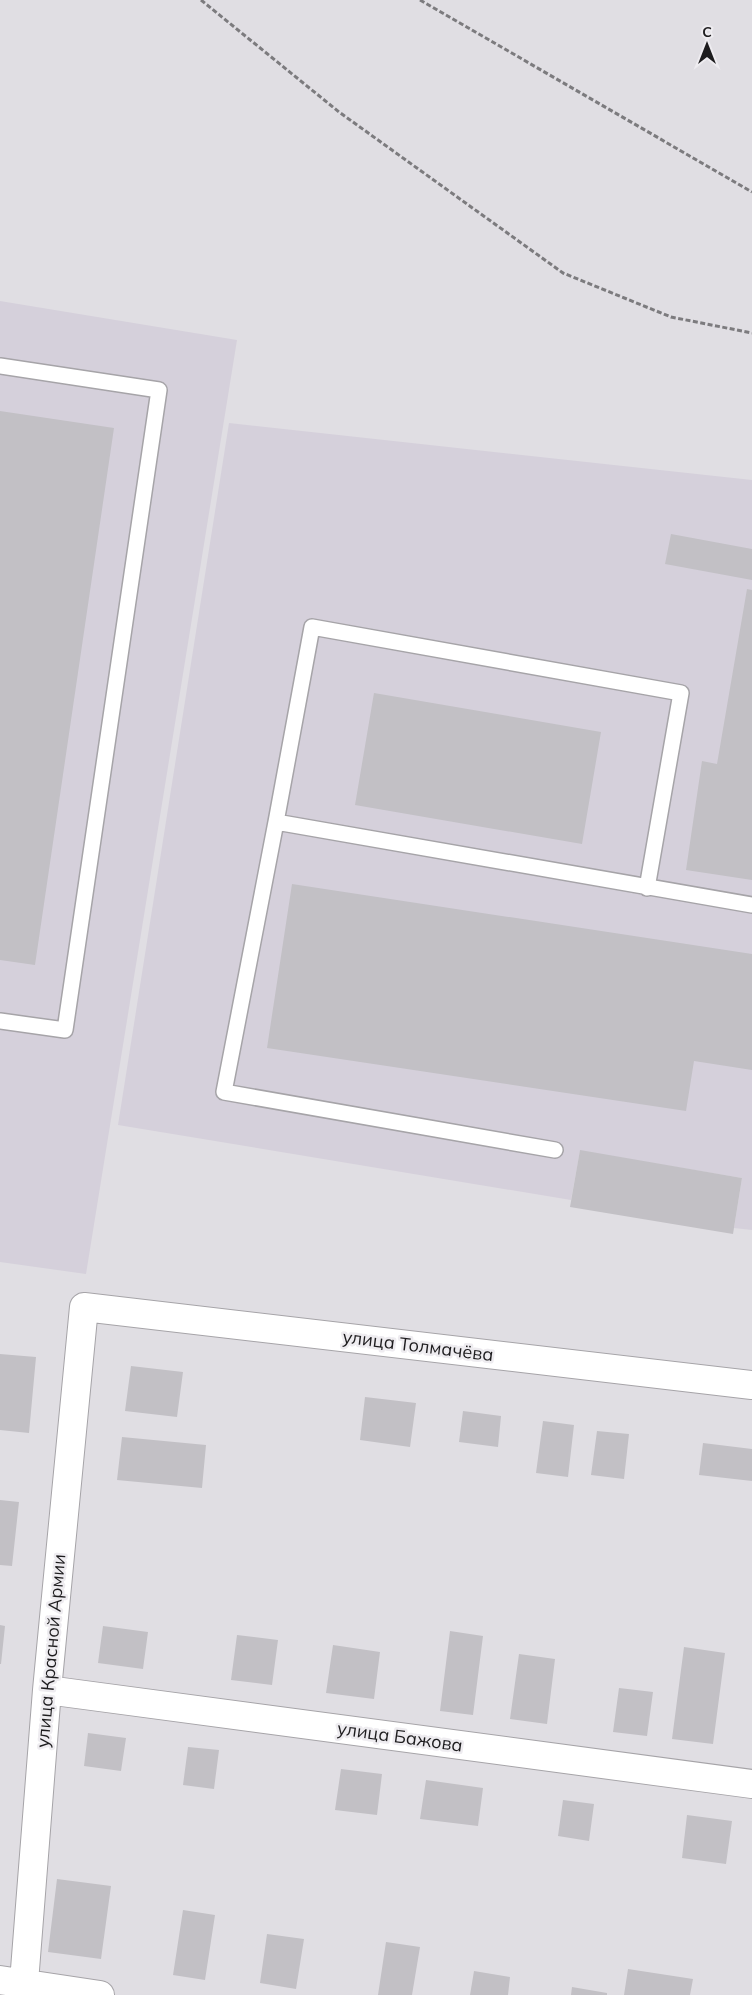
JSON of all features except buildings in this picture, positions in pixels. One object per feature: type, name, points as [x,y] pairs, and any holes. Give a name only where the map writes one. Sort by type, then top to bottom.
[{"type":"street","name":"улица Толмачёва","points":[[84,1306],[752,1385]]},
{"type":"street","name":"улица Красной Армии","points":[[15,1986],[47,1690],[84,1306]]},
{"type":"street","name":"улица Бажова","points":[[47,1690],[752,1784]]},
{"type":"street","points":[[15,1986],[100,1995]]},
{"type":"lane","points":[[0,366],[159,390],[65,1030],[0,1021]]},
{"type":"lane","points":[[555,1150],[224,1092],[312,627],[681,693],[647,888]]},
{"type":"lane","points":[[276,822],[752,905]]},
{"type":"path","points":[[201,0],[338,112],[563,273],[671,318],[752,333]]},
{"type":"path","points":[[420,0],[752,192]]},
{"type":"shaded area","points":[[0,301],[237,340],[86,1274],[0,1262]]},
{"type":"shaded area","points":[[229,423],[752,480],[752,1230],[734,1228],[742,1178],[580,1151],[571,1200],[118,1125]]}]
